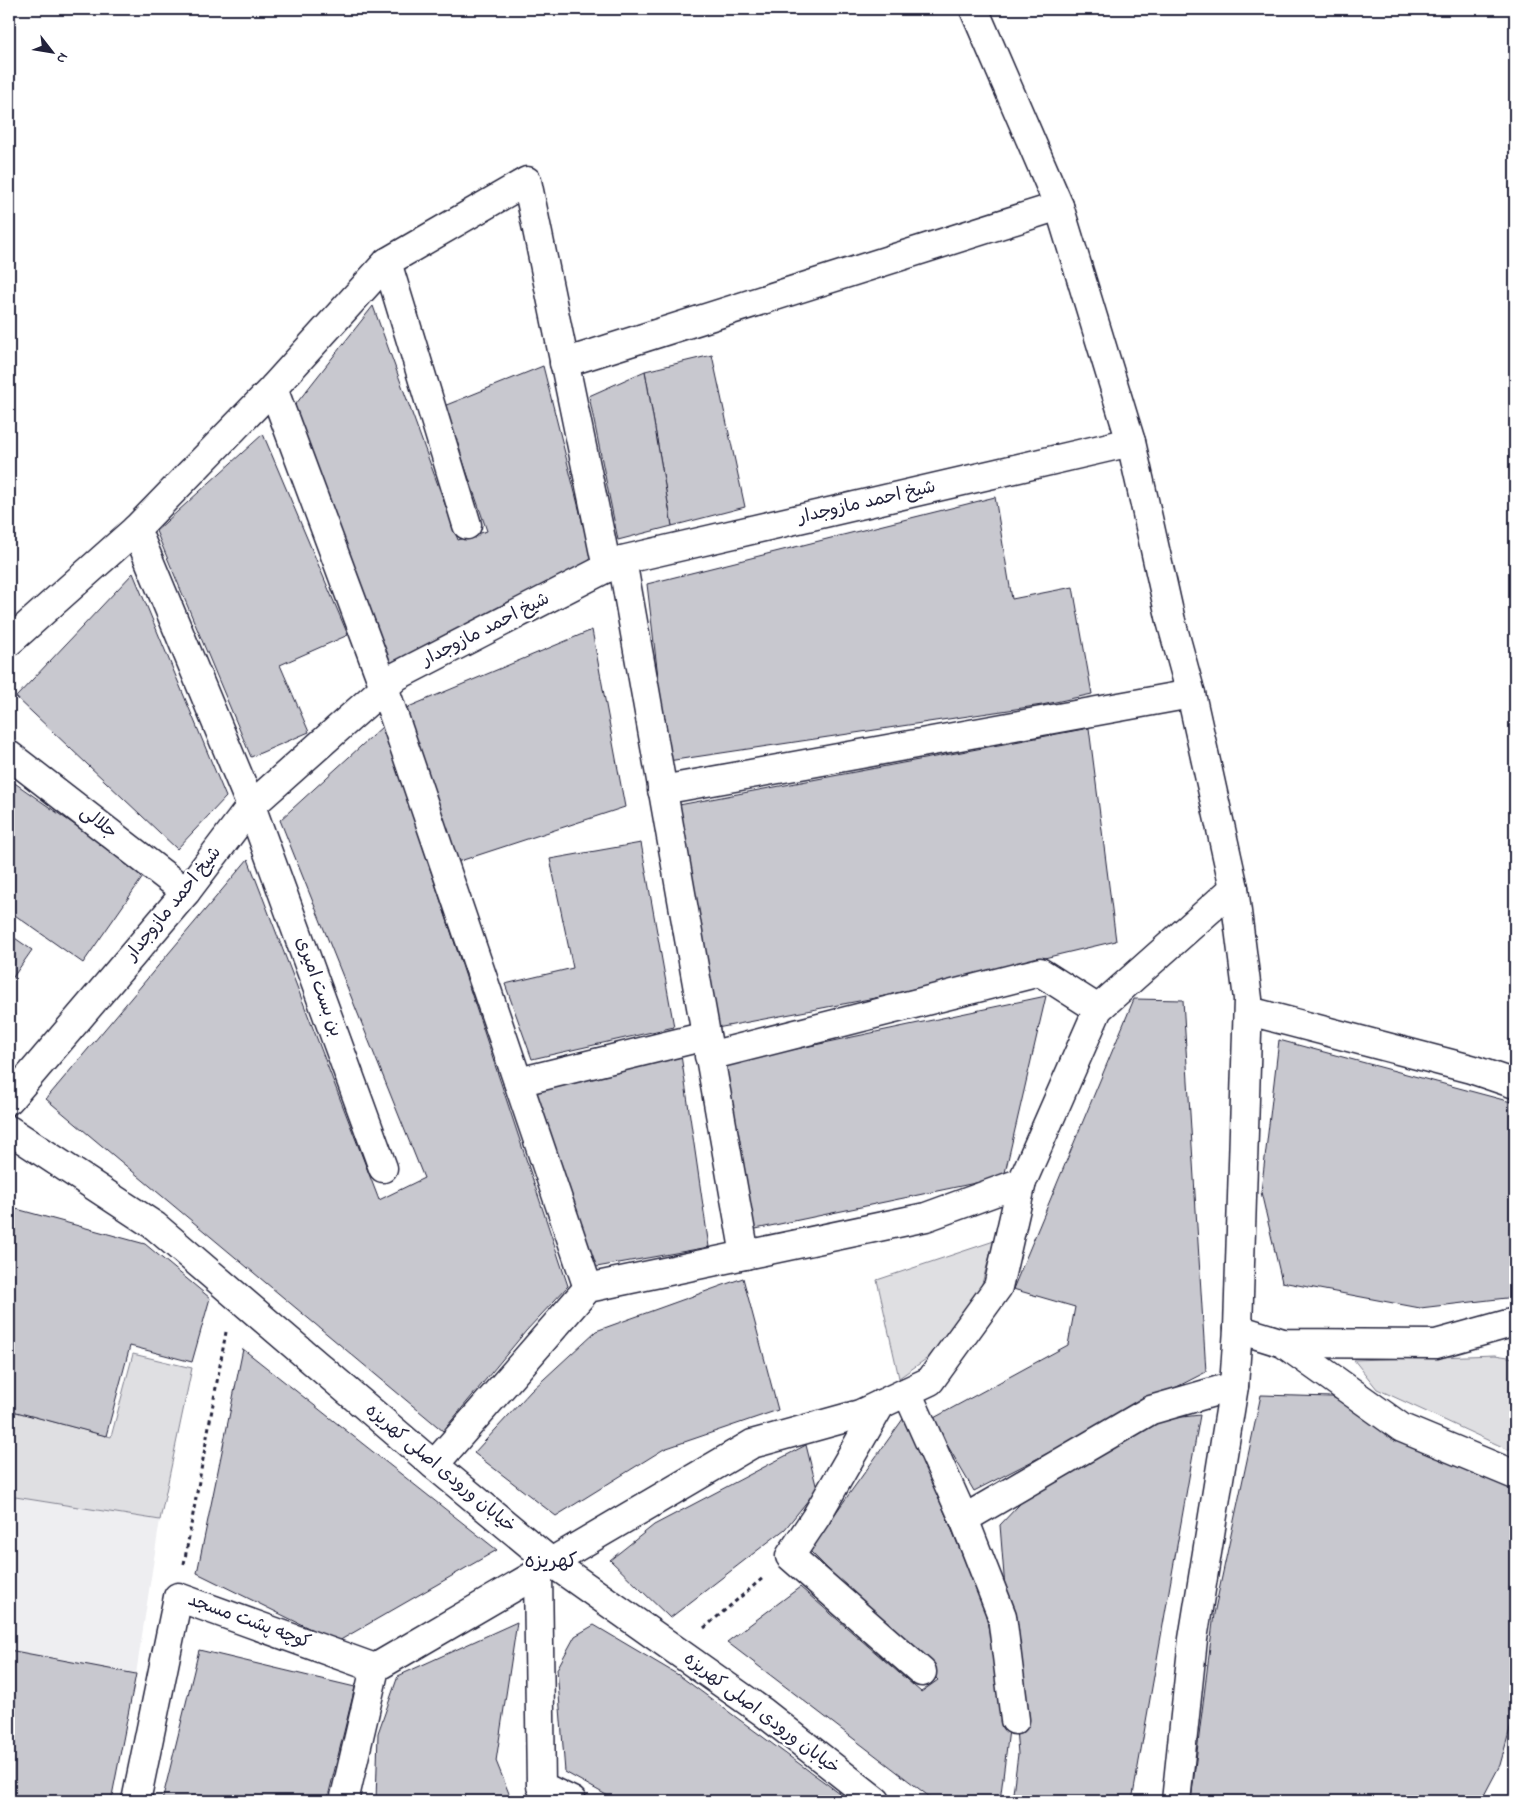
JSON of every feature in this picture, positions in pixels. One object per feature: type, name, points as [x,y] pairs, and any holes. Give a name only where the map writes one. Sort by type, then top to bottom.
[{"type":"street","points":[[974,9],[1058,206],[1132,442],[1171,621],[1191,694],[1234,888],[1249,1011],[1238,1329],[1234,1386],[1193,1639],[1176,1801]]},
{"type":"street","points":[[9,642],[136,529],[273,388],[387,262],[527,181],[564,363],[614,564],[662,790],[745,1255]]},
{"type":"street","points":[[564,363],[1058,206]]},
{"type":"street","points":[[387,262],[467,525]]},
{"type":"street","points":[[273,388],[384,687],[588,1288]]},
{"type":"street","name":"شیخ احمد مازوجدار","points":[[9,1100],[186,892],[251,806],[397,676],[614,564],[1132,442]]},
{"type":"street","name":"بن بست امیری","points":[[136,529],[251,806],[383,1168]]},
{"type":"street","points":[[662,790],[1191,694]]},
{"type":"street","name":"جلالی","points":[[9,755],[186,892]]},
{"type":"street","points":[[344,1801],[375,1668],[752,1444],[860,1414],[930,1381],[998,1288],[1022,1182],[1098,1009],[1234,888]]},
{"type":"street","points":[[518,1082],[708,1046],[1040,972],[1098,1009]]},
{"type":"street","points":[[1249,1011],[1471,1069],[1515,1084]]},
{"type":"street","name":"خیابان ورودی اصلی کهریزه","points":[[9,1130],[155,1226],[434,1465],[544,1567],[676,1651],[763,1712],[876,1801]]},
{"type":"street","points":[[434,1465],[588,1288],[926,1217],[1022,1182]]},
{"type":"street","points":[[1238,1329],[1283,1343],[1436,1344],[1515,1322]]},
{"type":"street","points":[[1283,1343],[1402,1428],[1515,1475]]},
{"type":"street","points":[[964,1519],[1152,1410],[1234,1386]]},
{"type":"street","points":[[907,1392],[964,1519],[1002,1616],[1015,1720]]},
{"type":"street","points":[[881,1404],[816,1517],[790,1556],[922,1672]]},
{"type":"street","points":[[544,1567],[541,1786],[572,1801]]},
{"type":"street","name":"کوچه پشت مسجد","points":[[136,1801],[178,1597],[375,1668]]},
{"type":"path","points":[[178,1597],[234,1293]]},
{"type":"path","points":[[676,1651],[790,1556]]},
{"type":"shaded area","points":[[994,1241],[977,1301],[929,1357],[899,1378],[877,1280]]},
{"type":"shaded area","points":[[133,1354],[192,1368],[160,1520],[9,1496],[9,1410],[111,1437]]},
{"type":"shaded area","points":[[1495,1355],[1515,1358],[1515,1418],[1509,1450],[1377,1389],[1354,1360]]},
{"type":"shaded area","points":[[9,1496],[160,1520],[136,1674],[9,1650]]},
{"type":"building","points":[[373,306],[458,540],[487,531],[444,406],[543,366],[593,564],[387,671],[292,409]]},
{"type":"building","points":[[712,355],[745,507],[672,526],[645,371]]},
{"type":"building","points":[[645,371],[672,526],[618,540],[589,396]]},
{"type":"building","points":[[263,434],[348,635],[280,665],[309,732],[251,757],[156,531]]},
{"type":"building","points":[[995,497],[1012,599],[1073,587],[1092,694],[1042,705],[668,761],[647,584]]},
{"type":"building","points":[[133,573],[226,797],[177,849],[16,697]]},
{"type":"building","points":[[592,630],[625,807],[454,863],[406,708]]},
{"type":"building","points":[[383,726],[568,1286],[526,1331],[443,1431],[46,1099],[248,859],[379,1200],[424,1178],[280,820]]},
{"type":"building","points":[[1089,728],[1116,941],[880,997],[717,1028],[679,805]]},
{"type":"building","points":[[9,779],[145,874],[83,963],[9,911]]},
{"type":"building","points":[[641,843],[674,1027],[532,1059],[505,984],[573,968],[550,859]]},
{"type":"building","points":[[9,934],[32,950],[9,983]]},
{"type":"building","points":[[1046,996],[1004,1177],[751,1230],[725,1064]]},
{"type":"building","points":[[1134,999],[1183,1000],[1206,1372],[974,1491],[932,1419],[1068,1345],[1075,1307],[1013,1289]]},
{"type":"building","points":[[1279,1040],[1515,1103],[1515,1297],[1420,1308],[1282,1282],[1261,1192]]},
{"type":"building","points":[[681,1055],[709,1247],[591,1268],[534,1091]]},
{"type":"building","points":[[9,1207],[145,1244],[210,1298],[192,1362],[130,1346],[106,1436],[9,1410]]},
{"type":"building","points":[[743,1278],[778,1410],[664,1449],[556,1516],[474,1453],[531,1391],[596,1331]]},
{"type":"building","points":[[243,1349],[497,1550],[337,1642],[197,1573]]},
{"type":"building","points":[[1261,1395],[1332,1397],[1515,1487],[1515,1711],[1500,1765],[1481,1801],[1191,1801],[1214,1614]]},
{"type":"building","points":[[1200,1415],[1132,1801],[1012,1801],[1018,1754],[1000,1525],[1034,1489],[1139,1422]]},
{"type":"building","points":[[903,1419],[917,1447],[984,1606],[1009,1730],[1000,1801],[935,1801],[727,1642],[800,1587],[921,1692],[938,1680],[809,1550]]},
{"type":"building","points":[[806,1445],[817,1489],[785,1529],[670,1618],[610,1560],[654,1525]]},
{"type":"building","points":[[517,1622],[496,1761],[512,1801],[376,1801],[378,1733],[398,1676]]},
{"type":"building","points":[[594,1625],[680,1676],[850,1801],[617,1801],[565,1772],[557,1669],[575,1636]]},
{"type":"building","points":[[9,1650],[136,1674],[111,1801],[9,1801]]},
{"type":"building","points":[[199,1650],[355,1687],[327,1801],[162,1801]]},
{"type":"district","name":"کهریزه","points":[[551,1562]]}]
